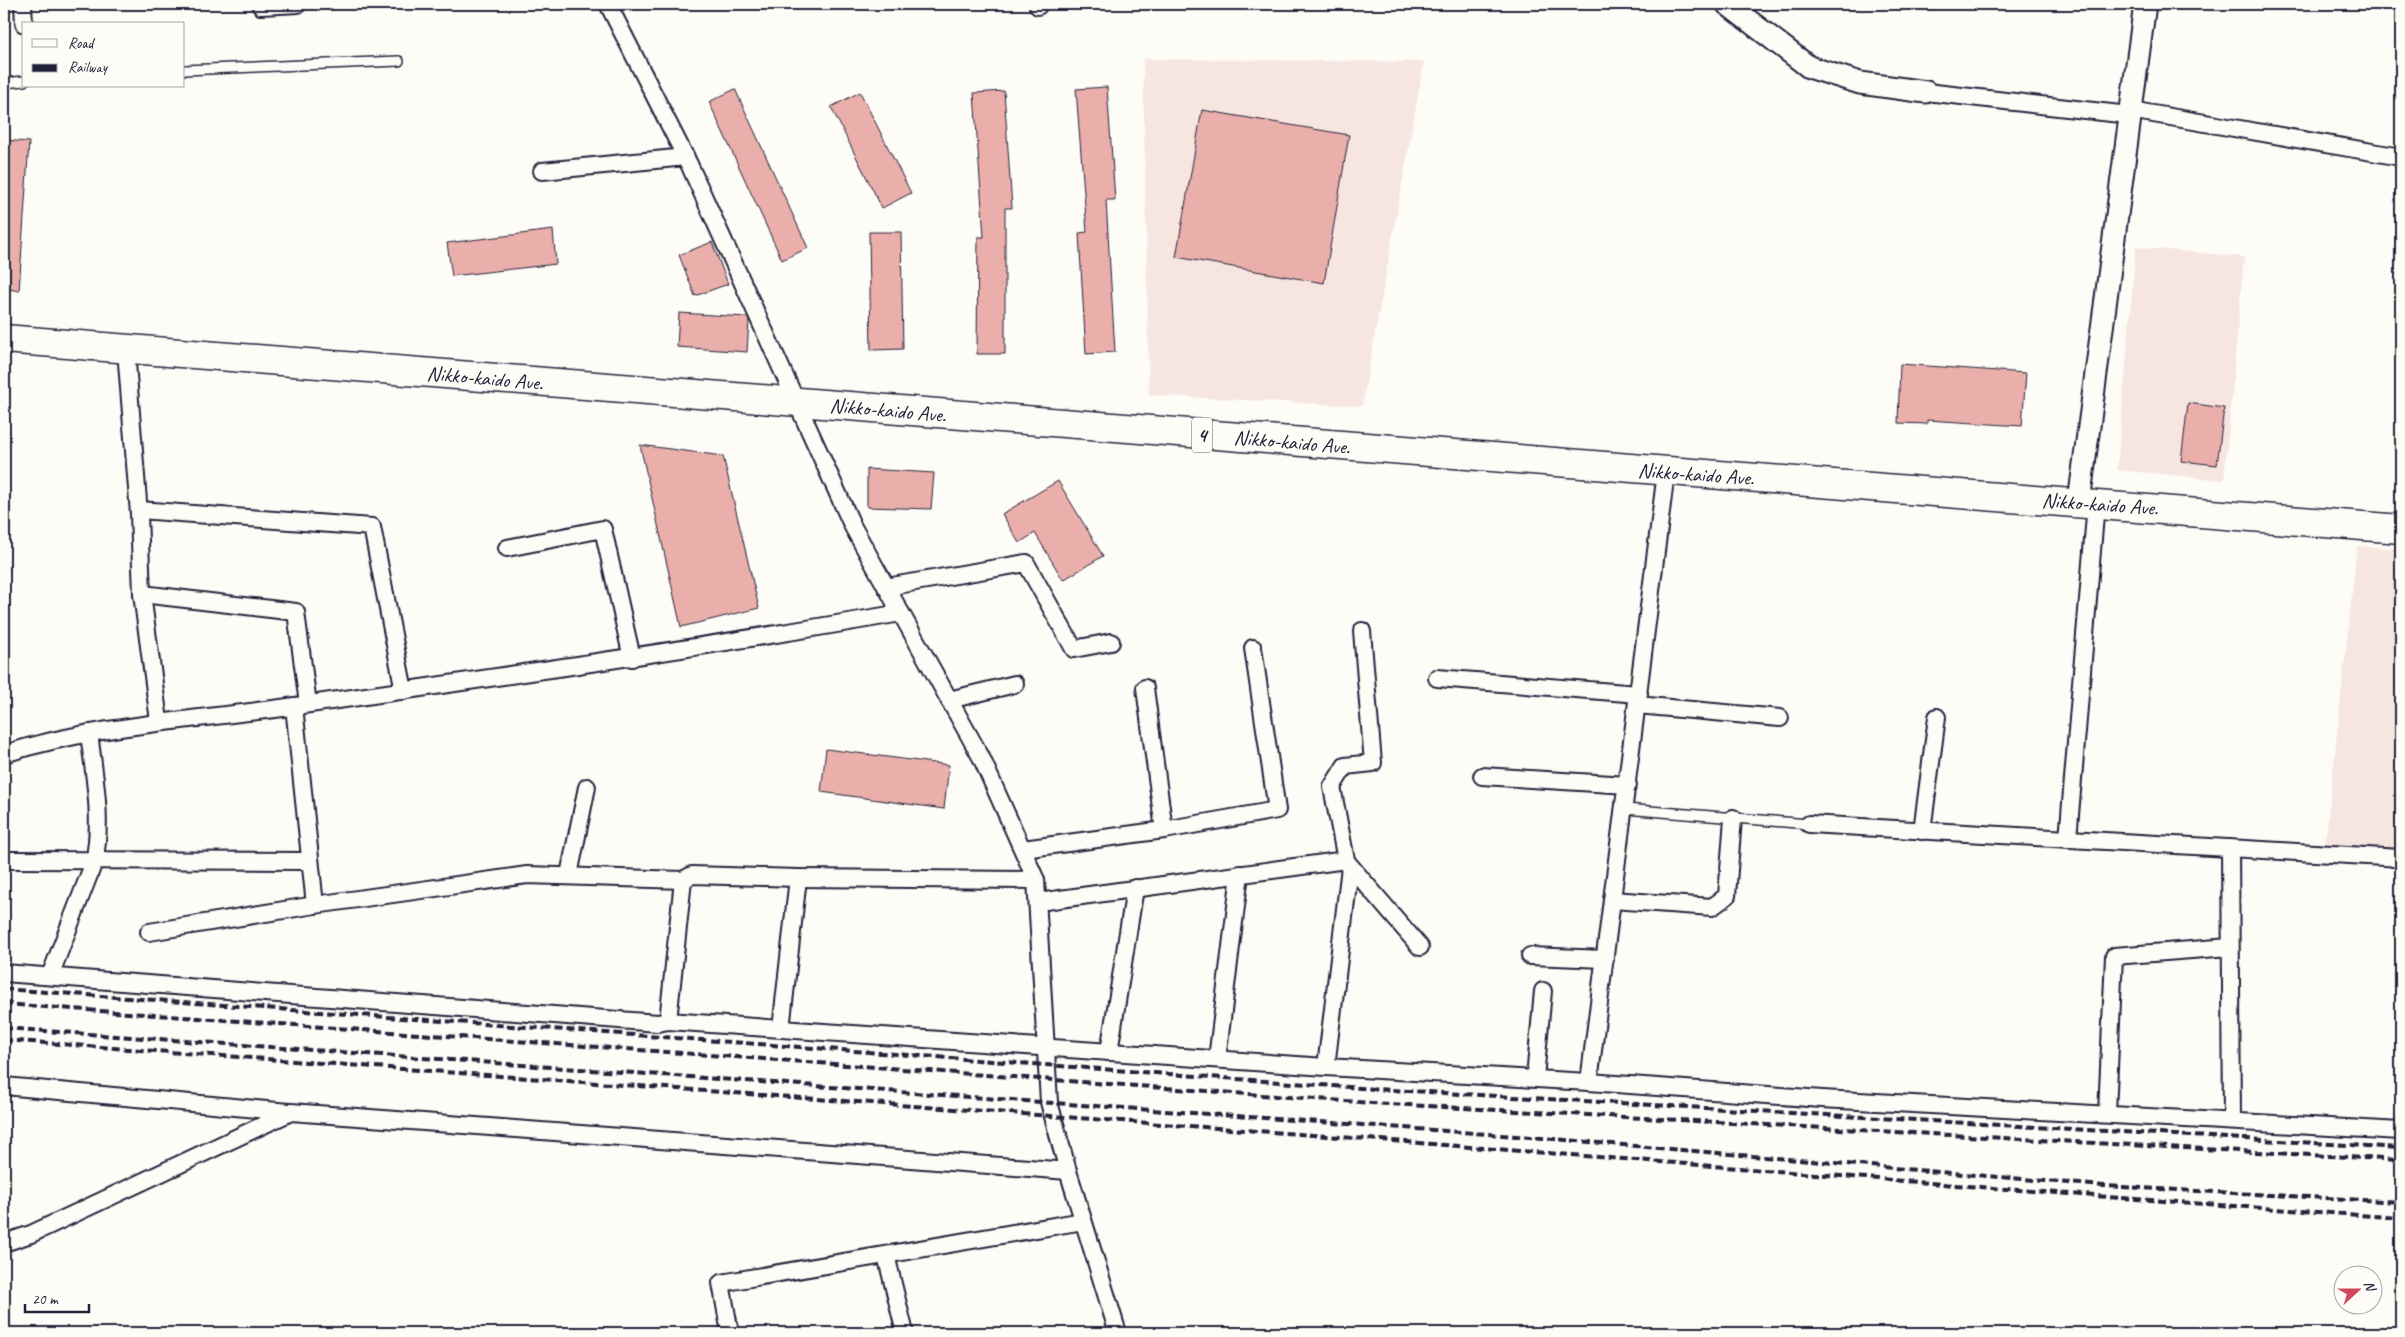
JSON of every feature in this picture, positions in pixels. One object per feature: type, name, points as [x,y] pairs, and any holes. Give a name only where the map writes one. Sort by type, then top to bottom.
[{"type":"highway","name":"Nikko-kaido Ave.","points":[[4,339],[2401,529]]},
{"type":"street","points":[[23,4],[24,22]]},
{"type":"street","points":[[260,4],[261,6],[298,4]]},
{"type":"street","points":[[608,4],[686,157],[799,403],[853,527],[981,757],[1036,880],[1050,1102],[1068,1171],[1118,1333]]},
{"type":"street","points":[[1727,4],[1809,67],[1860,83],[1926,92],[2130,112],[2401,158]]},
{"type":"street","points":[[2068,839],[2087,503],[2130,112],[2145,4]]},
{"type":"street","points":[[542,171],[686,157]]},
{"type":"street","points":[[126,350],[139,510],[142,594],[158,721]]},
{"type":"street","points":[[1589,1082],[1625,809],[1666,472]]},
{"type":"street","points":[[139,510],[372,527],[404,690]]},
{"type":"street","points":[[507,548],[602,529],[632,658]]},
{"type":"street","points":[[886,587],[1026,563],[1074,649],[1111,642]]},
{"type":"street","points":[[142,594],[296,612],[309,861],[314,905]]},
{"type":"street","points":[[4,754],[32,745],[158,721],[301,705],[632,658],[900,613]]},
{"type":"street","points":[[1326,1067],[1348,864],[1332,787],[1345,766],[1373,763],[1362,630]]},
{"type":"street","points":[[1023,849],[1164,830],[1278,810],[1253,648]]},
{"type":"street","points":[[1437,678],[1780,718]]},
{"type":"street","points":[[949,700],[1016,684]]},
{"type":"street","points":[[1145,688],[1164,830]]},
{"type":"street","points":[[1922,831],[1937,718]]},
{"type":"street","points":[[50,976],[94,862],[97,844],[98,812],[89,733]]},
{"type":"street","points":[[1482,776],[1628,785]]},
{"type":"street","points":[[569,875],[587,787]]},
{"type":"street","points":[[1612,900],[1712,907],[1727,896],[1733,818]]},
{"type":"street","points":[[1809,824],[2401,858]]},
{"type":"street","points":[[2230,848],[2232,1120]]},
{"type":"street","points":[[4,860],[94,862],[309,861]]},
{"type":"street","points":[[1038,902],[1240,874],[1348,864]]},
{"type":"street","points":[[1348,864],[1420,947]]},
{"type":"street","points":[[148,932],[314,905],[527,874],[683,880],[692,875],[1036,880]]},
{"type":"street","points":[[1217,1058],[1240,874]]},
{"type":"street","points":[[781,1029],[798,878]]},
{"type":"street","points":[[668,1021],[683,880]]},
{"type":"street","points":[[1109,1052],[1135,888]]},
{"type":"street","points":[[2107,1113],[2114,956],[2230,947]]},
{"type":"street","points":[[1530,956],[1604,959]]},
{"type":"street","points":[[4,973],[640,1022],[658,1023],[668,1021],[1326,1067],[1535,1078],[1822,1099],[2107,1113],[2401,1131]]},
{"type":"street","points":[[1535,1078],[1543,991]]},
{"type":"street","points":[[4,1086],[291,1112],[1068,1171]]},
{"type":"street","points":[[4,1243],[31,1234],[291,1112]]},
{"type":"street","points":[[730,1333],[721,1283],[1083,1221]]},
{"type":"street","points":[[886,1255],[905,1333]]},
{"type":"lane","points":[[185,70],[399,61]]},
{"type":"lane","points":[[4,83],[22,80]]},
{"type":"lane","points":[[1625,809],[1809,824]]},
{"type":"shaded area","points":[[1143,59],[1424,62],[1362,406],[1149,395]]},
{"type":"shaded area","points":[[2136,247],[2244,257],[2224,480],[2117,470]]},
{"type":"shaded area","points":[[2357,546],[2401,549],[2401,851],[2325,847]]},
{"type":"building","points":[[1107,87],[1115,200],[1106,200],[1115,352],[1086,354],[1079,233],[1087,232],[1076,89]]},
{"type":"building","points":[[735,89],[808,248],[782,260],[709,102]]},
{"type":"building","points":[[1004,91],[1012,208],[1005,208],[1005,354],[977,354],[978,237],[984,237],[974,93]]},
{"type":"building","points":[[860,92],[911,193],[882,208],[831,107]]},
{"type":"building","points":[[1202,110],[1349,135],[1324,283],[1176,257]]},
{"type":"building","points":[[4,140],[29,142],[19,291],[4,288]]},
{"type":"building","points":[[553,230],[556,264],[452,276],[447,243]]},
{"type":"building","points":[[869,232],[901,232],[903,349],[871,350]]},
{"type":"building","points":[[712,242],[728,284],[695,296],[679,255]]},
{"type":"building","points":[[679,313],[747,317],[749,321],[747,352],[677,347]]},
{"type":"building","points":[[1900,364],[2026,373],[2022,426],[1927,420],[1927,424],[1898,423]]},
{"type":"building","points":[[2188,403],[2224,408],[2217,465],[2181,461]]},
{"type":"building","points":[[640,445],[723,456],[759,608],[681,627]]},
{"type":"building","points":[[867,469],[934,473],[931,509],[867,507]]},
{"type":"building","points":[[1058,481],[1103,556],[1063,580],[1035,533],[1019,543],[1002,514]]},
{"type":"building","points":[[826,749],[949,765],[944,809],[821,792]]},
{"type":"railway","points":[[4,989],[1375,1089],[2401,1148]]},
{"type":"railway","points":[[4,1004],[1372,1103],[2401,1160]]},
{"type":"railway","points":[[4,1028],[1530,1137],[2104,1186],[2401,1202]]},
{"type":"railway","points":[[4,1040],[1368,1139],[2401,1218]]}]
